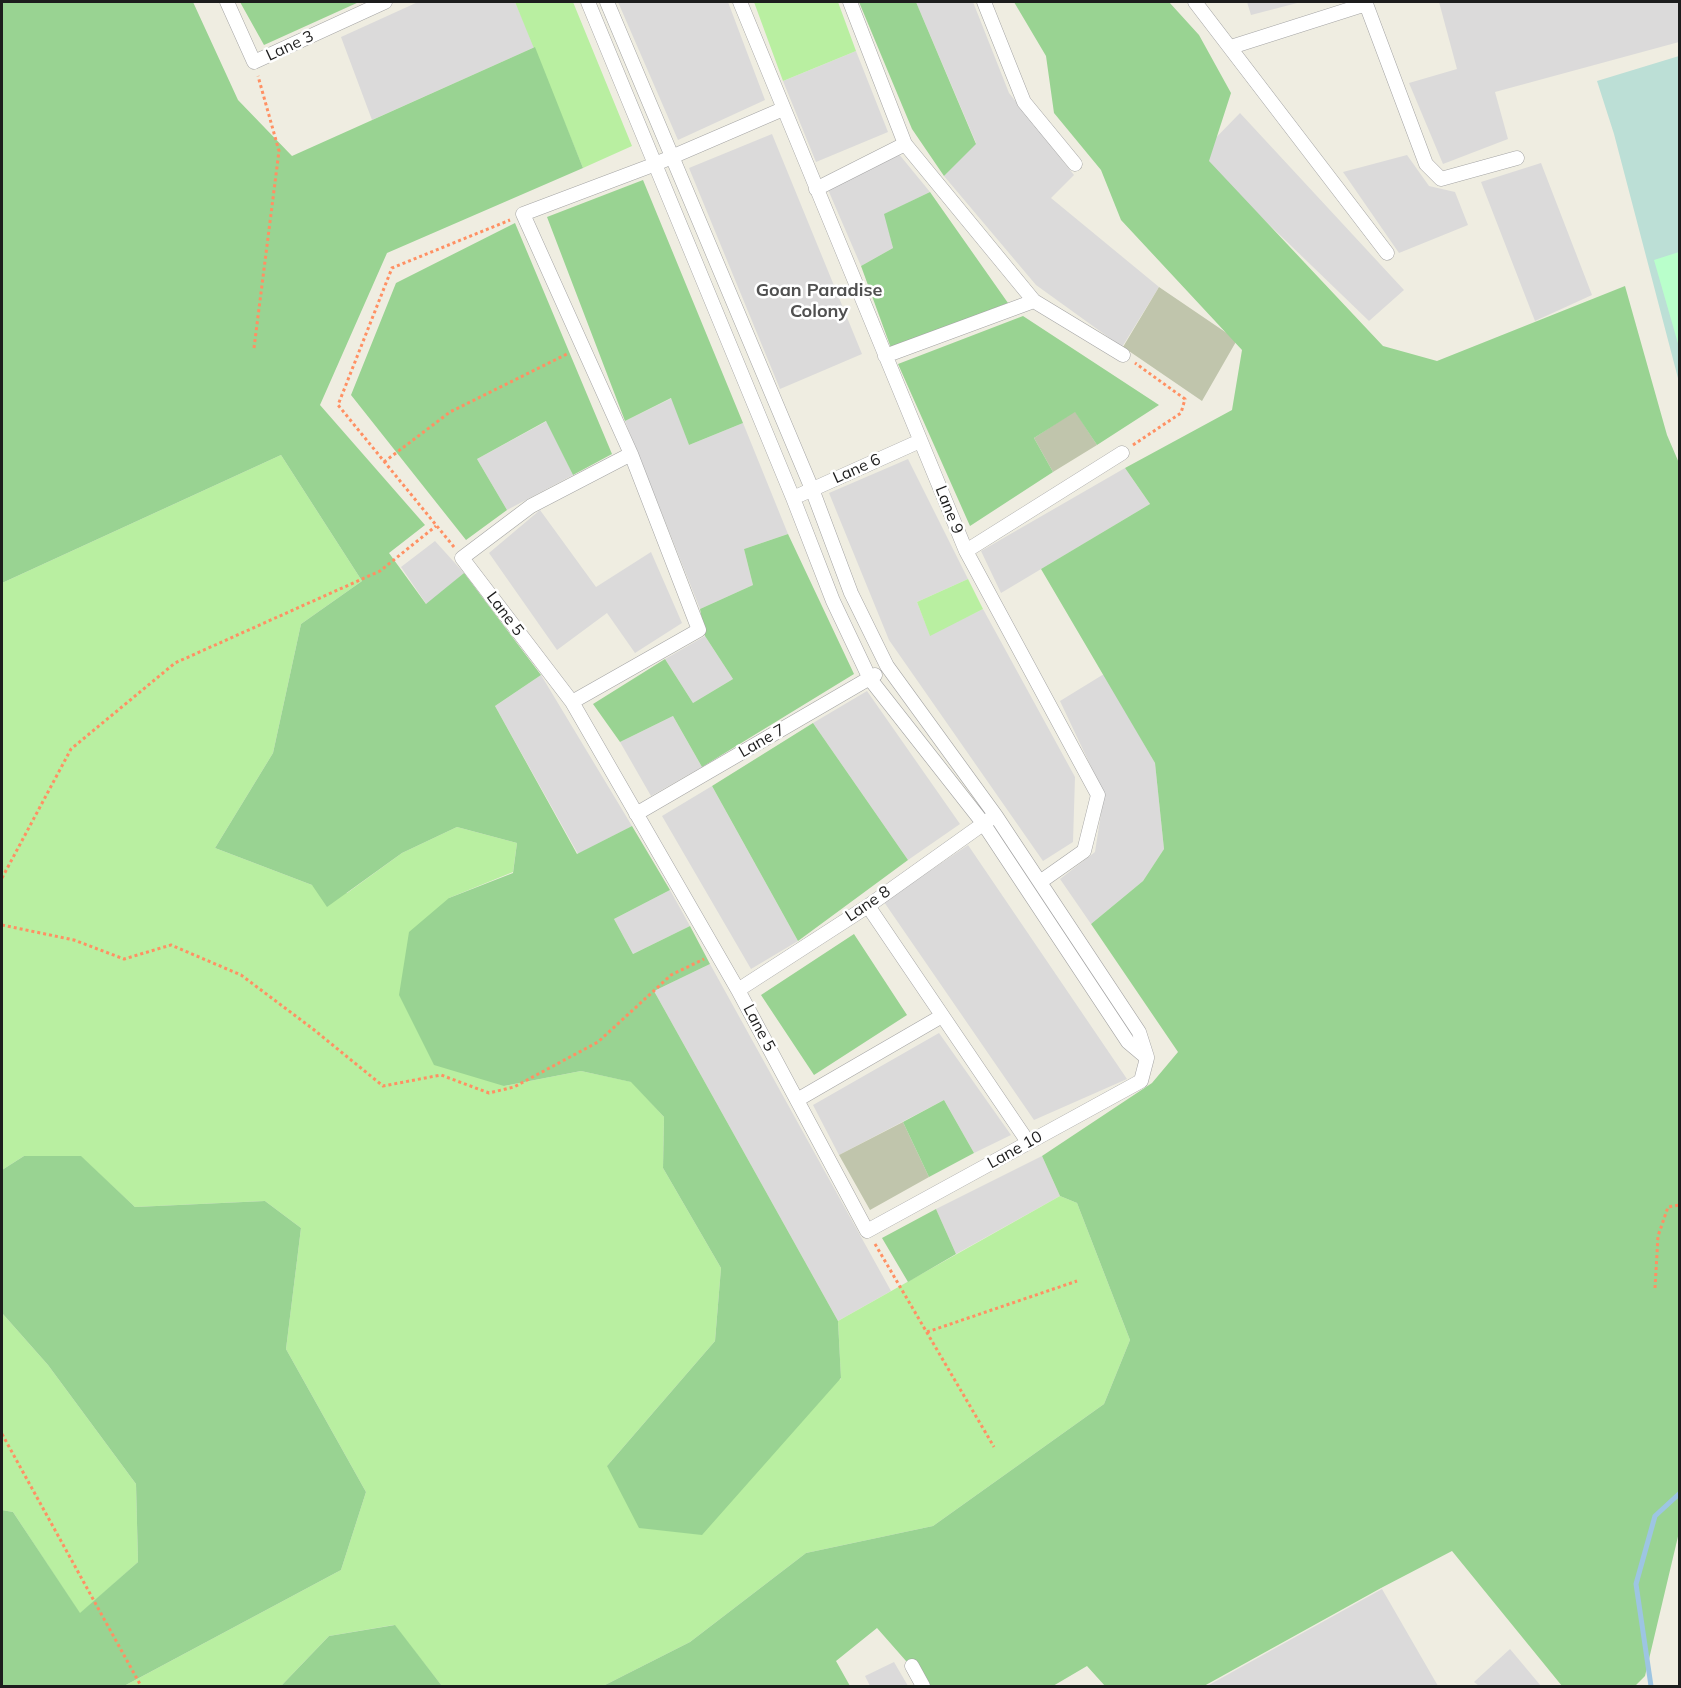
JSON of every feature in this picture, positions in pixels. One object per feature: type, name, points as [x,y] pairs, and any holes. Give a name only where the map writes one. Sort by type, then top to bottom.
[{"type":"street","name":"Lane 3","points":[[227,2],[254,62],[386,2]]},
{"type":"street","points":[[588,2],[653,165],[793,498],[833,601],[870,679],[983,823],[1128,1042],[1147,1058]]},
{"type":"street","points":[[607,2],[812,489],[851,593],[887,666],[996,816],[1040,882],[1139,1032],[1147,1058]]},
{"type":"street","name":"Lane 9","points":[[740,2],[966,551],[1098,795],[1084,851],[1040,882]]},
{"type":"street","points":[[850,2],[905,144],[1034,301],[1123,356]]},
{"type":"street","points":[[984,2],[1024,102],[1075,164]]},
{"type":"street","points":[[1195,2],[1231,46],[1387,253]]},
{"type":"street","points":[[1231,46],[1370,3],[1426,164],[1441,179],[1517,158]]},
{"type":"street","points":[[572,702],[699,630],[631,454],[523,214],[653,165],[783,109]]},
{"type":"street","points":[[816,189],[905,144]]},
{"type":"street","points":[[885,356],[1034,301]]},
{"type":"street","name":"Lane 6","points":[[793,498],[920,441]]},
{"type":"street","points":[[966,551],[1122,453]]},
{"type":"street","points":[[462,558],[531,506],[631,454]]},
{"type":"street","name":"Lane 5","points":[[462,558],[572,702],[717,952],[867,1231]]},
{"type":"street","name":"Lane 7","points":[[636,814],[870,679],[887,666]]},
{"type":"street","name":"Lane 8","points":[[738,990],[868,906],[996,816]]},
{"type":"street","points":[[868,906],[1029,1142]]},
{"type":"street","points":[[797,1100],[942,1016]]},
{"type":"street","name":"Lane 10","points":[[867,1231],[1141,1081],[1147,1058]]},
{"type":"street","points":[[912,1666],[923,1686]]},
{"type":"path","points":[[254,62],[279,151],[254,348]]},
{"type":"path","points":[[462,558],[338,405],[392,268],[523,214]]},
{"type":"path","points":[[384,462],[450,412],[581,347]]},
{"type":"path","points":[[1122,453],[1181,413],[1185,399],[1123,356]]},
{"type":"path","points":[[2,878],[71,749],[175,663],[380,571],[436,526]]},
{"type":"path","points":[[2,925],[74,940],[124,959],[171,945],[241,975],[313,1029],[382,1086],[441,1075],[489,1093],[514,1088],[598,1042],[670,975],[717,952]]},
{"type":"path","points":[[1655,1288],[1658,1236],[1668,1207],[1680,1205]]},
{"type":"path","points":[[867,1231],[994,1447]]},
{"type":"path","points":[[927,1332],[1077,1281]]},
{"type":"path","points":[[2,1434],[141,1686]]},
{"type":"shaded area","points":[[418,2],[515,2],[535,47],[372,120],[341,37]]},
{"type":"shaded area","points":[[618,2],[728,2],[765,100],[678,140]]},
{"type":"shaded area","points":[[916,2],[973,2],[1009,93],[1074,175],[1051,198],[1159,287],[1122,347],[1036,285],[944,176],[976,143]]},
{"type":"shaded area","points":[[1247,2],[1301,2],[1251,15]]},
{"type":"shaded area","points":[[1439,2],[1679,2],[1679,42],[1495,92],[1508,139],[1443,164],[1409,83],[1457,69]]},
{"type":"shaded area","points":[[856,51],[888,132],[816,162],[783,81]]},
{"type":"shaded area","points":[[1679,56],[1679,382],[1614,134],[1597,81]]},
{"type":"shaded area","points":[[1240,113],[1404,290],[1369,321],[1198,156]]},
{"type":"shaded area","points":[[772,134],[862,354],[780,389],[689,168]]},
{"type":"shaded area","points":[[898,153],[930,192],[885,214],[893,248],[861,266],[826,185]]},
{"type":"shaded area","points":[[1407,155],[1429,186],[1455,192],[1468,225],[1399,253],[1343,172]]},
{"type":"shaded area","points":[[1541,163],[1592,295],[1535,321],[1481,182]]},
{"type":"shaded area","points":[[1159,287],[1237,340],[1202,401],[1123,347]]},
{"type":"shaded area","points":[[672,398],[689,445],[743,423],[788,534],[744,549],[753,585],[700,609],[625,421]]},
{"type":"shaded area","points":[[1075,411],[1097,445],[1053,472],[1034,438]]},
{"type":"shaded area","points":[[547,421],[573,475],[507,510],[477,459]]},
{"type":"shaded area","points":[[908,459],[968,579],[917,602],[930,635],[983,609],[1075,777],[1073,842],[1043,861],[889,640],[829,493]]},
{"type":"shaded area","points":[[1125,468],[1150,504],[1001,593],[981,551]]},
{"type":"shaded area","points":[[540,510],[596,587],[651,552],[682,623],[635,653],[607,613],[557,650],[489,553]]},
{"type":"shaded area","points":[[435,541],[464,573],[427,605],[401,567]]},
{"type":"shaded area","points":[[705,636],[733,679],[693,703],[665,659]]},
{"type":"shaded area","points":[[1104,674],[1155,763],[1164,849],[1143,881],[1091,924],[1060,879],[1095,852],[1104,794],[1060,701]]},
{"type":"shaded area","points":[[541,675],[632,826],[578,854],[495,706]]},
{"type":"shaded area","points":[[867,691],[960,824],[908,860],[813,723]]},
{"type":"shaded area","points":[[673,716],[702,767],[651,796],[620,742]]},
{"type":"shaded area","points":[[712,786],[798,941],[751,969],[662,816]]},
{"type":"shaded area","points":[[968,845],[1127,1079],[1034,1120],[884,902]]},
{"type":"shaded area","points":[[670,890],[690,926],[633,954],[614,919]]},
{"type":"shaded area","points":[[710,964],[891,1291],[838,1321],[654,991]]},
{"type":"shaded area","points":[[939,1033],[1011,1135],[974,1153],[944,1100],[839,1155],[813,1105]]},
{"type":"shaded area","points":[[903,1122],[929,1177],[870,1210],[839,1155]]},
{"type":"shaded area","points":[[1042,1156],[1060,1196],[956,1254],[936,1209]]},
{"type":"shaded area","points":[[1382,1589],[1438,1686],[1207,1686]]},
{"type":"shaded area","points":[[1510,1649],[1541,1686],[1479,1686],[1474,1682]]},
{"type":"shaded area","points":[[894,1662],[908,1686],[870,1686],[865,1676]]},
{"type":"green space","points":[[2,2],[193,2],[238,100],[292,156],[535,47],[583,168],[387,253],[320,405],[425,525],[389,553],[426,604],[464,573],[541,675],[495,706],[577,854],[632,826],[670,890],[614,919],[633,954],[690,926],[710,964],[654,991],[838,1321],[841,1378],[702,1535],[639,1528],[607,1466],[715,1341],[721,1268],[663,1168],[664,1117],[631,1082],[581,1071],[504,1086],[434,1065],[399,995],[409,932],[449,898],[513,873],[517,843],[457,827],[402,853],[327,907],[312,885],[215,848],[273,753],[301,624],[362,581],[281,455],[2,583]]},
{"type":"green space","points":[[240,2],[359,2],[264,45]]},
{"type":"green space","points":[[515,2],[573,2],[632,146],[583,168]]},
{"type":"green space","points":[[754,2],[838,2],[856,51],[783,81]]},
{"type":"green space","points":[[859,2],[916,2],[976,144],[944,176],[912,129]]},
{"type":"green space","points":[[1014,2],[1169,2],[1199,35],[1231,93],[1209,161],[1383,346],[1437,361],[1625,286],[1667,435],[1679,463],[1680,1528],[1645,1676],[1635,1686],[1562,1686],[1452,1551],[1204,1686],[1105,1686],[1087,1666],[1053,1686],[928,1686],[877,1628],[836,1661],[850,1686],[603,1686],[690,1642],[806,1553],[933,1526],[1104,1404],[1130,1340],[1077,1203],[1060,1196],[1042,1156],[1152,1083],[1178,1052],[1091,924],[1143,881],[1164,849],[1155,763],[1041,569],[1150,504],[1125,468],[1232,410],[1242,350],[1121,220],[1101,170],[1054,113],[1046,56]]},
{"type":"green space","points":[[643,180],[743,423],[689,445],[671,398],[625,421],[547,217]]},
{"type":"green space","points":[[930,192],[1008,303],[891,348],[861,266],[893,248],[884,214]]},
{"type":"green space","points":[[515,223],[612,454],[573,475],[546,421],[477,459],[507,510],[466,540],[351,395],[396,283]]},
{"type":"green space","points":[[1680,252],[1679,347],[1654,260]]},
{"type":"green space","points":[[1023,316],[1159,405],[1097,445],[1075,412],[1034,438],[1053,472],[970,526],[898,364]]},
{"type":"green space","points":[[281,455],[362,581],[301,624],[273,753],[215,848],[312,885],[347,893],[402,853],[457,827],[517,843],[513,872],[449,898],[504,1086],[581,1071],[632,1082],[664,1117],[663,1168],[721,1268],[715,1341],[607,1466],[841,1379],[838,1321],[1060,1196],[1077,1203],[1130,1340],[1104,1404],[933,1526],[806,1553],[690,1642],[603,1686],[442,1686],[394,1625],[329,1636],[281,1686],[124,1686],[341,1570],[366,1492],[286,1349],[301,1228],[265,1201],[135,1207],[80,1156],[24,1156],[2,1170],[2,583]]},
{"type":"green space","points":[[788,534],[854,674],[702,767],[673,716],[620,742],[593,704],[665,659],[693,703],[733,679],[705,636],[700,609],[753,585],[744,549]]},
{"type":"green space","points":[[968,579],[983,609],[930,636],[917,602]]},
{"type":"green space","points":[[813,723],[908,860],[798,941],[712,786]]},
{"type":"green space","points":[[854,934],[907,1015],[814,1075],[761,995]]},
{"type":"green space","points":[[944,1100],[974,1153],[929,1177],[903,1122]]},
{"type":"green space","points":[[24,1156],[81,1156],[135,1207],[265,1201],[301,1228],[286,1349],[366,1492],[341,1570],[124,1686],[2,1686],[2,1510],[13,1512],[80,1613],[138,1562],[136,1484],[48,1365],[2,1313],[2,1170]]},
{"type":"green space","points":[[936,1209],[956,1254],[908,1282],[882,1238]]},
{"type":"green space","points":[[2,1313],[48,1365],[136,1484],[138,1562],[80,1614],[13,1512],[2,1510]]},
{"type":"green space","points":[[395,1625],[442,1686],[281,1686],[329,1636]]},
{"type":"waterway","points":[[1651,1686],[1636,1584],[1655,1516],[1680,1493]]},
{"type":"district","name":"Goan Paradise Colony","points":[[819,301]]}]
